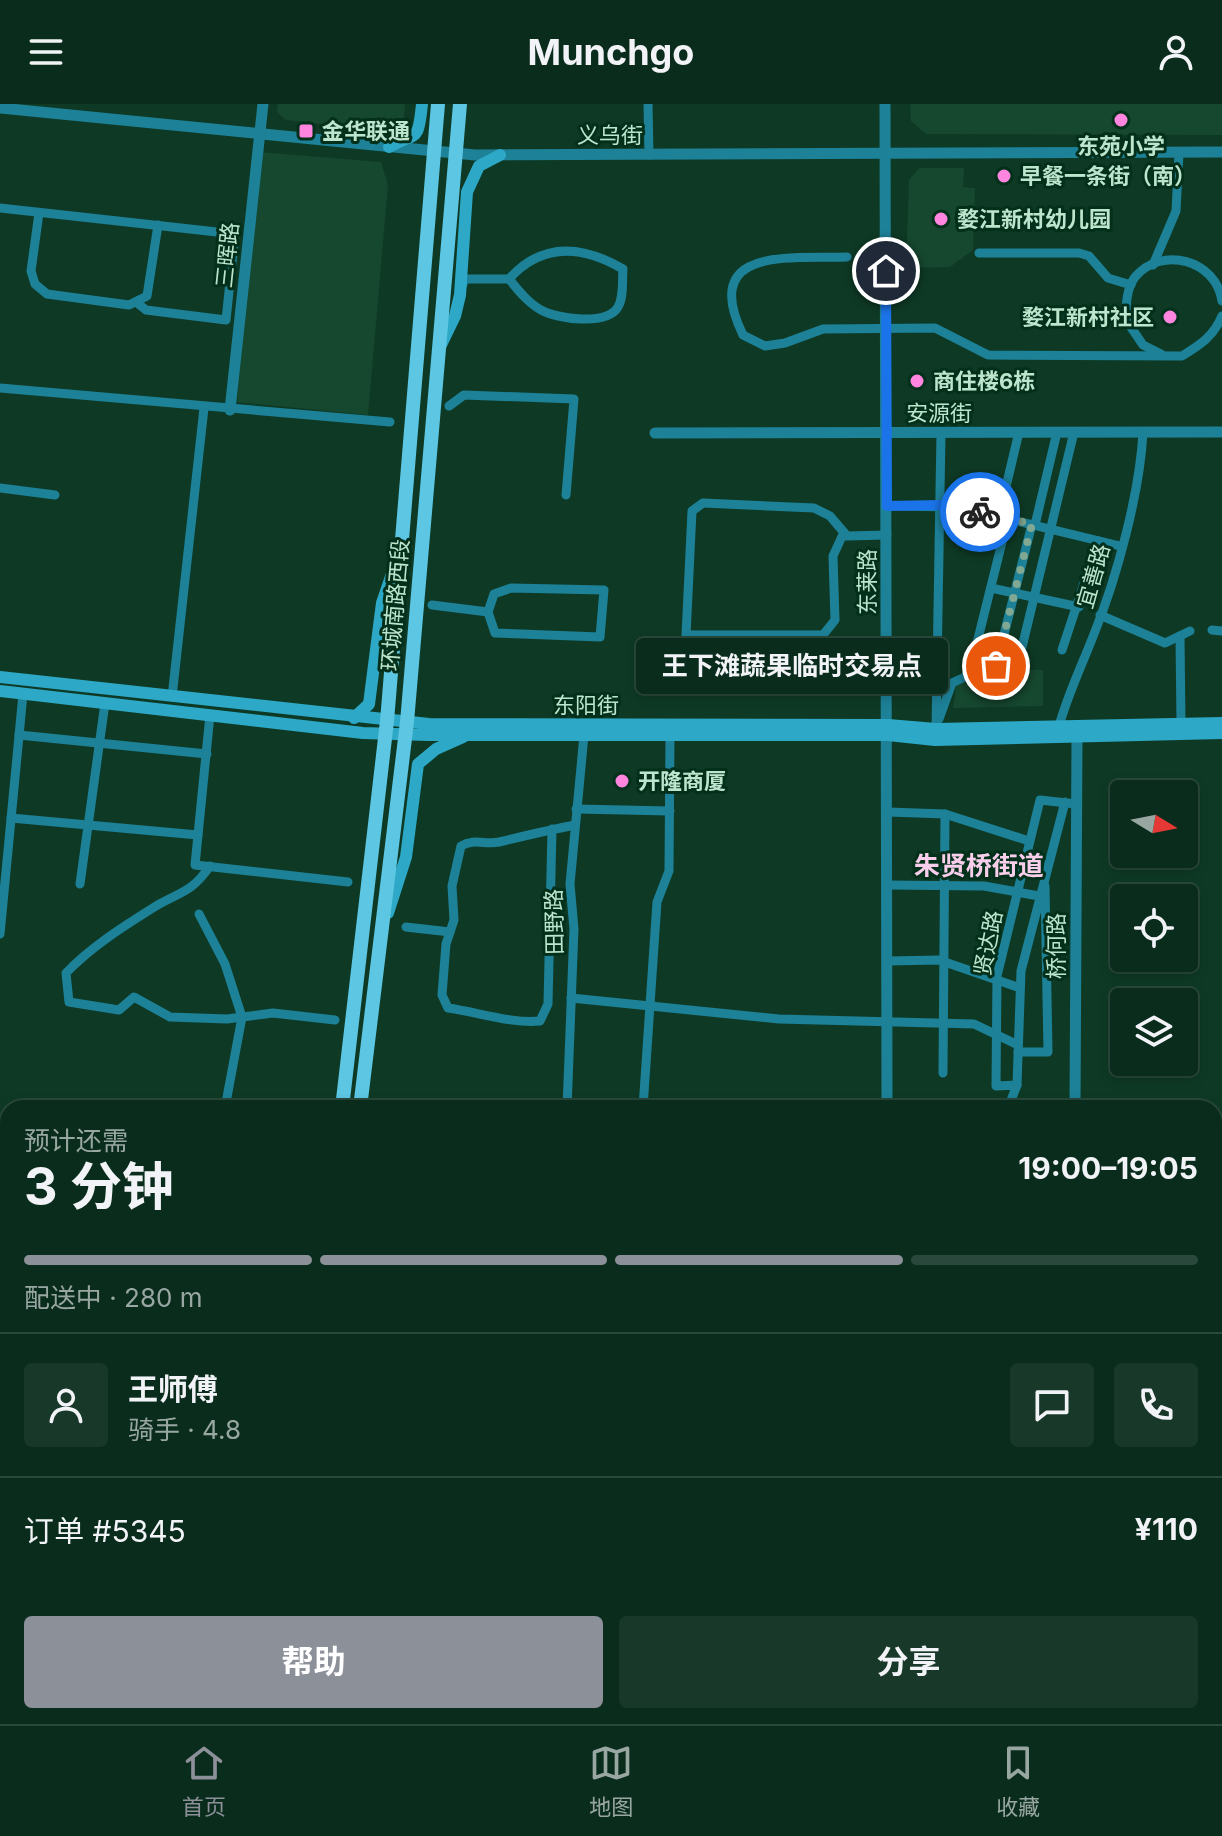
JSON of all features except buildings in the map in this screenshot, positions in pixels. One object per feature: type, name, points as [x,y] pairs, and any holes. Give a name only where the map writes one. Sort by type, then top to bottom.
[{"type":"main road","points":[[389,147],[412,139],[418,131],[422,104]]},
{"type":"main road","name":"环城南路西段","points":[[343,1100],[386,727],[438,104]]},
{"type":"main road","name":"环城南路西段","points":[[361,1100],[385,924],[406,728],[460,104]]},
{"type":"main road","points":[[439,350],[455,316],[461,290],[467,192],[479,166],[500,155]]},
{"type":"main road","points":[[354,718],[369,704],[382,603],[402,548]]},
{"type":"main road","name":"东阳街","points":[[0,677],[354,718],[386,727]]},
{"type":"main road","name":"东阳街","points":[[0,691],[210,715],[406,728],[888,730],[935,740],[1222,733]]},
{"type":"main road","name":"东阳街","points":[[406,728],[467,735],[670,735],[1222,723]]},
{"type":"main road","points":[[385,924],[406,857],[418,764],[436,749],[467,735]]},
{"type":"street","name":"三晖路","points":[[230,410],[263,104]]},
{"type":"street","points":[[648,104],[649,155]]},
{"type":"street","name":"东莱路","points":[[885,104],[887,1100]]},
{"type":"street","name":"义乌街","points":[[0,108],[73,110],[389,147],[500,155],[1222,152]]},
{"type":"street","points":[[1153,265],[1176,211],[1179,153]]},
{"type":"street","points":[[0,208],[235,234],[226,320],[146,310],[136,302]]},
{"type":"street","points":[[39,213],[31,271],[35,284],[47,294],[129,305],[147,296],[158,225]]},
{"type":"street","points":[[461,290],[465,279],[509,279],[539,309],[551,314],[597,318],[611,315],[620,305],[623,269],[587,253],[558,250],[529,259],[509,279]]},
{"type":"street","points":[[979,253],[1079,253],[1089,256],[1108,278],[1131,285]]},
{"type":"street","points":[[847,257],[764,258],[751,265],[734,283],[732,305],[743,335],[765,346],[785,343],[823,329],[935,328],[988,355],[1182,356],[1202,344],[1217,328],[1222,316]]},
{"type":"street","points":[[1164,356],[1143,345],[1126,320],[1135,276],[1167,259],[1199,266],[1212,278],[1222,301]]},
{"type":"street","points":[[0,388],[390,422]]},
{"type":"street","points":[[449,406],[464,395],[574,399],[566,495]]},
{"type":"street","points":[[172,697],[204,408]]},
{"type":"street","points":[[936,729],[952,683],[969,675],[991,588],[1019,432]]},
{"type":"street","points":[[996,666],[1057,432]]},
{"type":"street","points":[[1017,668],[1074,432]]},
{"type":"street","name":"宜善路","points":[[1059,726],[1069,691],[1100,615],[1141,477],[1143,432]]},
{"type":"street","name":"安源街","points":[[655,433],[1222,432]]},
{"type":"street","points":[[936,729],[941,433]]},
{"type":"street","points":[[0,488],[55,495]]},
{"type":"street","points":[[844,532],[833,556],[835,620],[823,635],[686,635],[692,511],[703,503],[814,508],[830,516],[844,532],[847,536],[887,535]]},
{"type":"street","points":[[887,506],[941,505],[1120,546]]},
{"type":"street","points":[[1062,650],[1079,607],[1098,541]]},
{"type":"street","points":[[511,588],[604,590],[600,637],[495,633],[488,612],[494,594],[511,588]]},
{"type":"street","points":[[991,588],[1079,607]]},
{"type":"street","points":[[432,605],[488,612]]},
{"type":"street","points":[[1100,615],[1165,643],[1185,633],[1181,724]]},
{"type":"street","points":[[0,933],[23,694]]},
{"type":"street","points":[[80,884],[105,703]]},
{"type":"street","points":[[210,715],[195,865],[348,882]]},
{"type":"street","points":[[19,735],[207,754]]},
{"type":"street","name":"田野路","points":[[567,1100],[574,929],[570,884],[584,735]]},
{"type":"street","points":[[644,1100],[657,902],[669,871],[670,735]]},
{"type":"street","name":"桥何路","points":[[1075,1100],[1070,803],[1077,736]]},
{"type":"street","name":"贤达路","points":[[1017,1085],[996,1086],[997,982],[1040,800],[1070,803]]},
{"type":"street","points":[[1011,1100],[1017,1085],[1021,971],[1045,874],[1070,803]]},
{"type":"street","points":[[576,809],[670,811]]},
{"type":"street","points":[[888,812],[945,814],[1029,841]]},
{"type":"street","points":[[943,1073],[945,814]]},
{"type":"street","points":[[11,818],[198,835]]},
{"type":"street","points":[[552,829],[548,1004],[540,1021],[524,1023],[489,1013],[448,1008],[442,995],[454,920],[452,886],[461,846],[470,841],[494,843],[552,829],[575,825]]},
{"type":"street","points":[[210,866],[195,887],[158,905],[86,952],[66,973],[69,1002],[119,1010],[134,997],[170,1017],[242,1017],[273,1013],[335,1020]]},
{"type":"street","points":[[571,998],[650,1003],[779,1019],[974,1024],[1018,1049],[1048,1052],[1045,874]]},
{"type":"street","points":[[888,885],[946,886],[1039,896]]},
{"type":"street","points":[[199,914],[225,964],[242,1017],[226,1100]]},
{"type":"street","points":[[406,927],[450,932]]},
{"type":"street","points":[[888,961],[944,962],[1020,988]]},
{"type":"shaded area","points":[[278,104],[405,104],[403,128],[382,131],[286,120],[277,112]]},
{"type":"shaded area","name":"东苑小学","points":[[910,104],[1222,104],[1222,135],[926,134],[911,121]]},
{"type":"shaded area","points":[[259,152],[381,162],[388,185],[368,415],[237,402]]},
{"type":"shaded area","name":"婺江新村幼儿园","points":[[919,168],[964,168],[963,187],[975,188],[973,250],[950,267],[906,268],[909,180]]},
{"type":"shaded area","points":[[974,670],[1043,670],[1043,706],[953,708],[956,686]]},
{"type":"way so far","points":[[980,512],[1032,524],[996,666]]},
{"type":"place","name":"东苑小学","points":[[1121,120]]},
{"type":"place","name":"金华联通","points":[[306,131]]},
{"type":"place","name":"早餐一条街（南）","points":[[1004,176]]},
{"type":"place","name":"婺江新村幼儿园","points":[[941,219]]},
{"type":"place","name":"婺江新村社区","points":[[1170,317]]},
{"type":"place","name":"商住楼6栋","points":[[917,381]]},
{"type":"place","name":"王下滩蔬果临时交易点","points":[[996,666]]},
{"type":"place","name":"开隆商厦","points":[[622,781]]},
{"type":"district","name":"朱贤桥街道","points":[[979,866]]},
{"type":"route","points":[[886,271],[887,506],[941,505],[980,512]]}]
